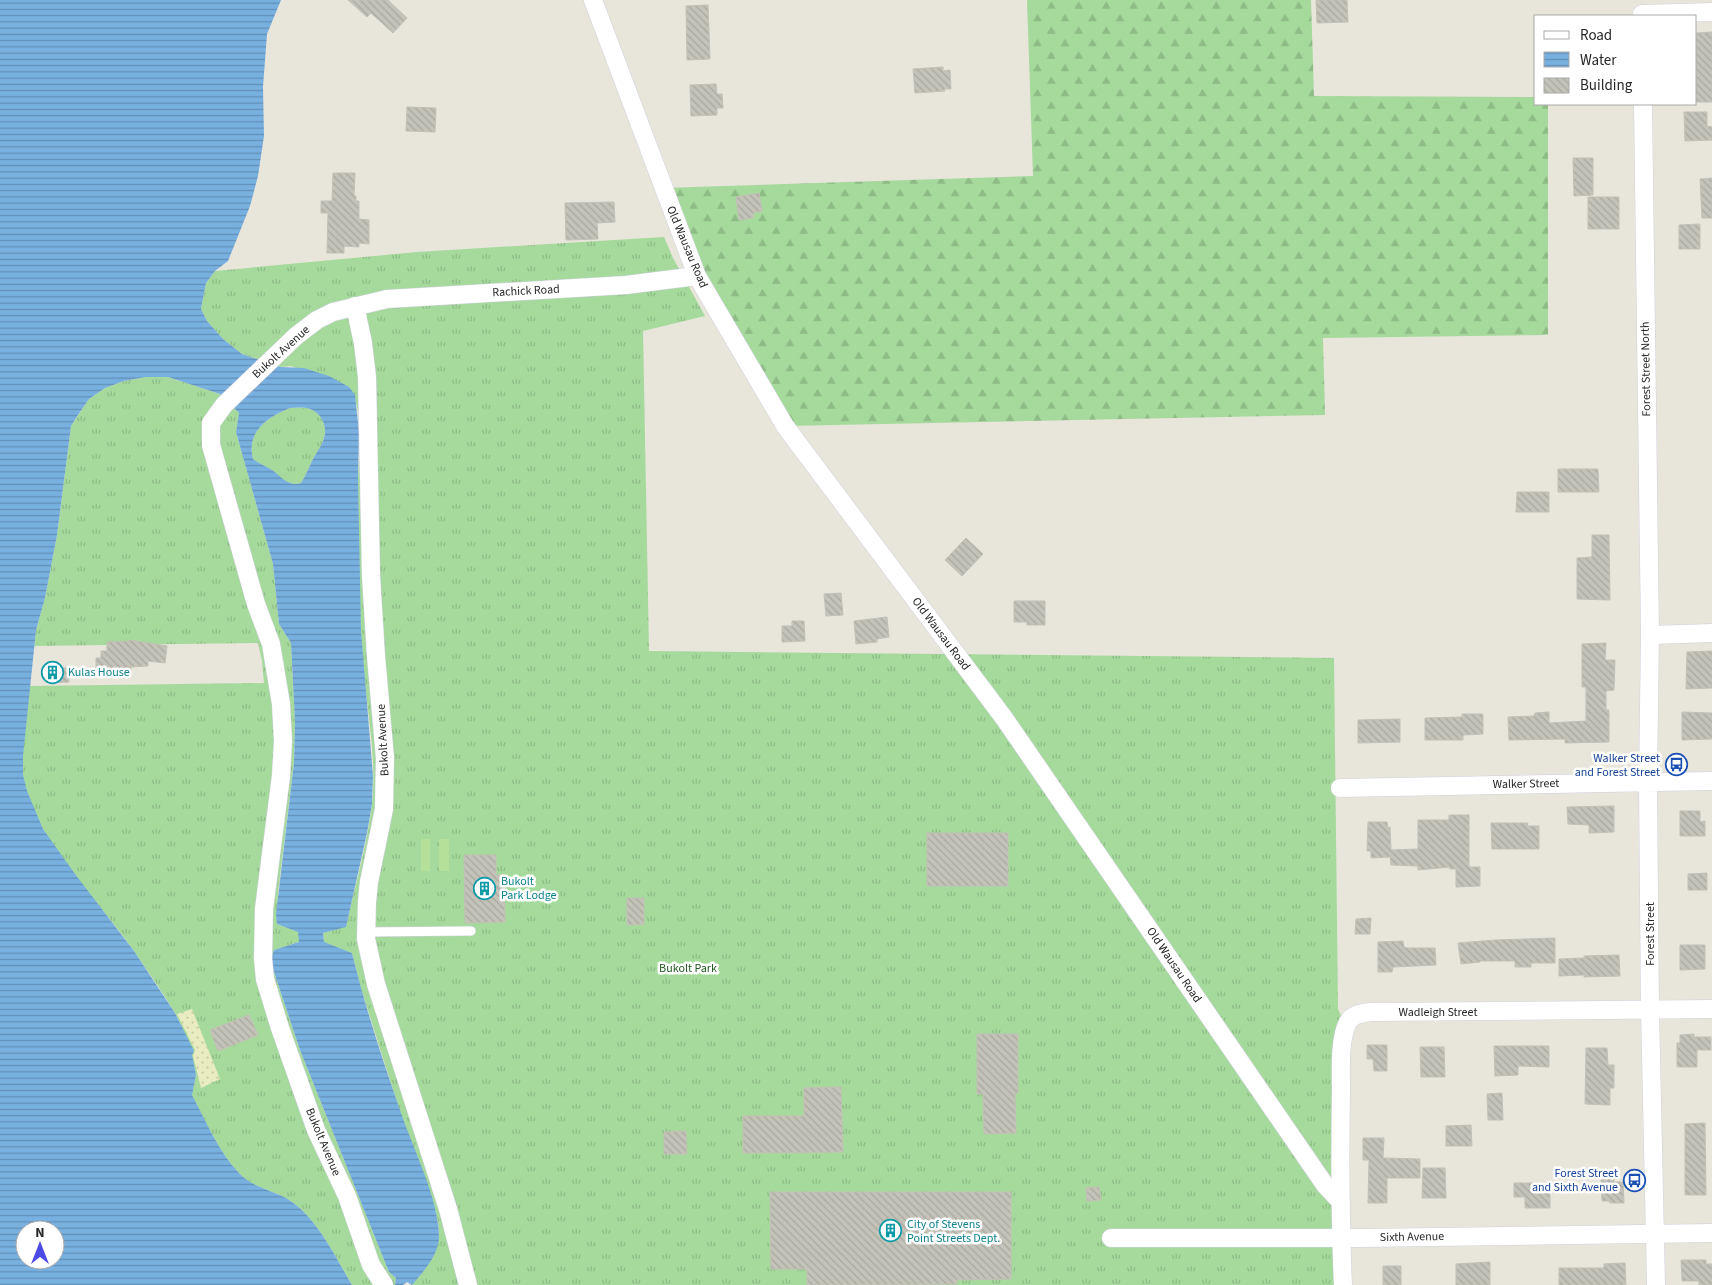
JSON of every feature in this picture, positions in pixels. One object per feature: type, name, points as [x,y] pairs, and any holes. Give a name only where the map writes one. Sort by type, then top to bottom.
[{"type":"street","name":"Old Wausau Road","points":[[593,0],[697,276],[785,426],[1004,718],[1325,1185],[1340,1202]]},
{"type":"street","points":[[1642,10],[1712,12]]},
{"type":"street","name":"Forest Street North","points":[[1643,105],[1650,634]]},
{"type":"street","name":"Rachick Road","points":[[355,306],[387,298],[626,285],[697,276]]},
{"type":"street","name":"Bukolt Avenue","points":[[384,1285],[371,1265],[347,1196],[316,1130],[265,979],[264,909],[282,776],[281,704],[271,644],[256,604],[211,445],[211,423],[216,413],[224,405],[296,336],[317,320],[334,312],[355,306],[364,343],[367,376],[371,576],[385,758],[384,809],[368,889],[366,932],[376,984],[448,1210],[468,1285]]},
{"type":"street","points":[[1650,634],[1712,633]]},
{"type":"street","name":"Forest Street","points":[[1650,634],[1648,782],[1650,1010],[1655,1234]]},
{"type":"street","name":"Walker Street","points":[[1340,788],[1712,781]]},
{"type":"street","name":"Wadleigh Street","points":[[1340,1202],[1342,1060],[1345,1031],[1350,1018],[1363,1012],[1712,1009]]},
{"type":"street","points":[[1340,1202],[1343,1285]]},
{"type":"street","name":"Sixth Avenue","points":[[1111,1238],[1712,1233]]},
{"type":"street","points":[[1655,1234],[1656,1285]]},
{"type":"lane","points":[[366,932],[471,930]]},
{"type":"green space","points":[[1027,0],[1311,0],[1314,96],[1534,97],[1534,105],[1548,105],[1548,335],[1323,338],[1325,415],[785,426],[704,274],[663,188],[1033,176]]},
{"type":"green space","name":"Bukolt Park","points":[[664,237],[673,258],[705,316],[643,331],[649,651],[1334,658],[1338,1009],[1341,1016],[1337,1026],[1334,1048],[1337,1285],[412,1285],[439,1238],[438,1221],[434,1205],[401,1115],[359,982],[352,953],[324,943],[323,933],[346,926],[367,835],[372,804],[372,752],[360,622],[358,491],[360,438],[358,411],[355,398],[349,387],[291,366],[280,367],[242,354],[223,339],[207,321],[201,309],[206,283],[215,271],[417,252]]},
{"type":"green space","points":[[146,377],[168,377],[220,394],[239,413],[236,432],[273,564],[279,624],[291,643],[295,722],[294,763],[278,892],[277,924],[299,932],[299,942],[274,950],[272,966],[300,1050],[389,1272],[396,1278],[395,1285],[352,1285],[326,1240],[310,1219],[286,1198],[257,1186],[244,1178],[225,1155],[191,1095],[196,1075],[191,1055],[194,1051],[177,1018],[126,940],[51,843],[29,800],[23,777],[22,745],[30,686],[264,683],[258,643],[34,646],[57,535],[71,426],[89,399],[105,388],[124,381]]},
{"type":"green space","points":[[290,408],[311,409],[322,419],[325,428],[322,444],[301,483],[296,484],[285,481],[253,459],[252,449],[253,441],[260,427],[266,421]]},
{"type":"green space","points":[[421,839],[430,839],[430,871],[421,871]]},
{"type":"green space","points":[[439,839],[449,839],[449,871],[439,871]]},
{"type":"sand","points":[[192,1009],[220,1079],[201,1088],[193,1056],[195,1050],[177,1014]]},
{"type":"water","points":[[0,0],[281,0],[267,34],[263,87],[264,136],[258,176],[250,206],[228,261],[215,271],[206,283],[201,309],[207,321],[223,339],[242,354],[280,367],[304,368],[329,376],[349,387],[355,395],[359,432],[361,631],[373,776],[372,804],[346,927],[323,933],[324,942],[352,953],[381,1054],[435,1207],[439,1236],[436,1250],[430,1263],[412,1285],[407,1282],[403,1285],[395,1285],[396,1278],[389,1272],[300,1050],[272,966],[274,950],[299,942],[298,932],[277,924],[276,914],[294,763],[295,722],[291,643],[279,624],[273,564],[236,432],[239,413],[220,394],[168,377],[146,377],[124,381],[105,388],[89,399],[71,426],[57,535],[45,598],[36,630],[23,756],[23,775],[27,791],[43,829],[134,951],[175,1013],[194,1051],[192,1055],[196,1075],[192,1095],[225,1155],[239,1173],[251,1183],[286,1198],[310,1219],[326,1240],[352,1285],[0,1285]],"holes":[[[290,408],[311,409],[319,415],[324,423],[325,433],[322,444],[301,483],[292,484],[253,459],[253,441],[256,433],[266,421]]]},
{"type":"building","points":[[348,0],[388,0],[407,18],[393,33],[371,13],[367,17]]},
{"type":"building","points":[[1316,0],[1347,0],[1348,22],[1317,23]]},
{"type":"building","points":[[708,5],[710,59],[687,60],[686,6]]},
{"type":"building","points":[[1712,32],[1712,102],[1697,102],[1697,33]]},
{"type":"building","points":[[943,67],[943,71],[950,70],[951,89],[915,93],[913,69]]},
{"type":"building","points":[[716,84],[717,94],[722,94],[723,108],[717,108],[717,115],[691,116],[690,85]]},
{"type":"building","points":[[407,107],[436,108],[435,132],[406,131]]},
{"type":"building","points":[[1684,112],[1707,112],[1707,126],[1712,127],[1712,140],[1685,141]]},
{"type":"building","points":[[1573,158],[1593,158],[1593,195],[1574,196]]},
{"type":"building","points":[[333,173],[355,173],[354,196],[356,196],[356,201],[359,201],[359,219],[369,220],[369,244],[359,243],[359,247],[344,246],[344,253],[327,253],[328,213],[321,213],[321,201],[332,201]]},
{"type":"building","points":[[1712,178],[1712,218],[1702,218],[1700,179]]},
{"type":"building","points":[[759,193],[762,211],[753,213],[753,218],[739,220],[736,197]]},
{"type":"building","points":[[1588,197],[1619,197],[1619,229],[1588,229]]},
{"type":"building","points":[[614,202],[615,222],[597,223],[598,239],[566,240],[565,203]]},
{"type":"building","points":[[1700,224],[1700,249],[1679,249],[1679,225]]},
{"type":"building","points":[[1558,469],[1598,469],[1599,492],[1558,492]]},
{"type":"building","points":[[1517,492],[1549,492],[1549,512],[1516,512]]},
{"type":"building","points":[[1592,535],[1609,535],[1610,600],[1577,599],[1577,558],[1592,557]]},
{"type":"building","points":[[966,538],[983,554],[962,576],[945,560]]},
{"type":"building","points":[[841,593],[843,615],[826,616],[824,594]]},
{"type":"building","points":[[1014,601],[1045,601],[1045,625],[1027,625],[1027,622],[1014,622]]},
{"type":"building","points":[[887,617],[889,637],[877,639],[877,642],[856,644],[854,621]]},
{"type":"building","points":[[792,621],[804,621],[805,641],[782,642],[782,626],[792,626]]},
{"type":"building","points":[[130,640],[167,646],[165,663],[148,661],[148,666],[131,667],[131,673],[96,673],[96,658],[101,658],[101,651],[107,651],[107,642]]},
{"type":"building","points":[[1606,643],[1605,660],[1615,660],[1614,690],[1606,691],[1606,710],[1609,710],[1609,742],[1565,743],[1565,739],[1509,740],[1508,717],[1534,716],[1535,713],[1549,712],[1549,723],[1586,721],[1586,687],[1582,687],[1582,644]]},
{"type":"building","points":[[1712,651],[1712,688],[1686,689],[1687,652]]},
{"type":"building","name":"Kulas House","points":[[48,668],[68,668],[69,682],[49,683]]},
{"type":"building","points":[[1682,712],[1712,713],[1712,739],[1682,740]]},
{"type":"building","points":[[1462,714],[1483,714],[1483,734],[1463,735],[1463,740],[1425,740],[1425,718],[1462,717]]},
{"type":"building","points":[[1400,719],[1400,742],[1358,743],[1358,720]]},
{"type":"building","points":[[1614,806],[1614,832],[1589,833],[1589,825],[1568,824],[1567,807]]},
{"type":"building","points":[[1680,811],[1700,811],[1700,822],[1705,821],[1705,836],[1680,836]]},
{"type":"building","points":[[1449,815],[1469,815],[1469,867],[1480,867],[1480,886],[1456,887],[1456,869],[1450,869],[1450,867],[1418,870],[1418,866],[1391,865],[1390,857],[1371,858],[1371,851],[1367,851],[1368,822],[1387,822],[1388,828],[1390,827],[1391,850],[1418,849],[1418,820],[1449,820]]},
{"type":"building","points":[[1491,823],[1528,823],[1527,826],[1539,826],[1539,849],[1492,849]]},
{"type":"building","points":[[927,833],[1008,833],[1008,886],[927,886]]},
{"type":"building","name":"Bukolt Park Lodge","points":[[464,855],[496,855],[496,875],[504,875],[505,922],[465,923]]},
{"type":"building","points":[[1707,873],[1707,890],[1688,890],[1688,874]]},
{"type":"building","points":[[627,898],[644,898],[644,924],[627,925]]},
{"type":"building","points":[[1371,918],[1370,934],[1355,934],[1356,919]]},
{"type":"building","points":[[1555,938],[1555,963],[1531,963],[1531,967],[1515,967],[1515,961],[1480,961],[1461,964],[1458,943]]},
{"type":"building","points":[[1403,941],[1404,947],[1407,948],[1435,948],[1436,965],[1393,967],[1392,972],[1378,972],[1378,942]]},
{"type":"building","points":[[1680,945],[1705,945],[1705,969],[1680,970]]},
{"type":"building","points":[[1619,955],[1620,976],[1559,976],[1559,959]]},
{"type":"building","points":[[249,1015],[258,1035],[218,1051],[210,1030]]},
{"type":"building","points":[[977,1034],[1018,1034],[1018,1093],[1015,1093],[1016,1133],[984,1134],[983,1094],[977,1094]]},
{"type":"building","points":[[1694,1034],[1694,1037],[1711,1037],[1711,1050],[1697,1050],[1697,1067],[1677,1067],[1677,1043],[1680,1043],[1680,1035]]},
{"type":"building","points":[[1367,1045],[1387,1045],[1387,1071],[1374,1071],[1373,1059],[1367,1059]]},
{"type":"building","points":[[1494,1046],[1549,1046],[1549,1067],[1518,1066],[1518,1075],[1495,1076]]},
{"type":"building","points":[[1420,1047],[1444,1047],[1445,1077],[1421,1077]]},
{"type":"building","points":[[1586,1048],[1607,1048],[1608,1065],[1614,1065],[1614,1088],[1610,1088],[1610,1105],[1585,1104]]},
{"type":"building","points":[[841,1087],[843,1152],[743,1153],[743,1116],[804,1116],[804,1088]]},
{"type":"building","points":[[1502,1093],[1503,1120],[1488,1120],[1487,1094]]},
{"type":"building","points":[[1705,1123],[1706,1195],[1685,1195],[1685,1124]]},
{"type":"building","points":[[1471,1125],[1472,1146],[1446,1146],[1446,1126]]},
{"type":"building","points":[[686,1131],[687,1154],[664,1154],[664,1132]]},
{"type":"building","points":[[1363,1138],[1384,1138],[1383,1158],[1420,1159],[1420,1178],[1387,1178],[1387,1203],[1368,1203],[1369,1160],[1363,1160]]},
{"type":"building","points":[[1423,1168],[1445,1168],[1446,1198],[1422,1198]]},
{"type":"building","points":[[1614,1179],[1614,1182],[1623,1182],[1624,1203],[1602,1201],[1601,1180]]},
{"type":"building","points":[[1514,1183],[1533,1183],[1533,1186],[1550,1186],[1550,1208],[1525,1208],[1525,1197],[1514,1197]]},
{"type":"building","points":[[1099,1187],[1101,1200],[1087,1201],[1086,1188]]},
{"type":"building","name":"City of Stevens Point Streets Dept.","points":[[770,1192],[1011,1192],[1011,1279],[957,1280],[957,1284],[807,1285],[807,1269],[771,1269]]},
{"type":"building","points":[[1681,1260],[1706,1260],[1706,1264],[1712,1264],[1712,1285],[1699,1285],[1699,1281],[1682,1281]]},
{"type":"building","points":[[1490,1262],[1490,1285],[1456,1285],[1456,1264]]},
{"type":"building","points":[[1625,1263],[1626,1285],[1559,1285],[1559,1268],[1604,1268],[1604,1264]]},
{"type":"building","points":[[1383,1266],[1401,1266],[1401,1285],[1383,1285]]},
{"type":"place","name":"Kulas House","points":[[52,672]]},
{"type":"place","name":"Walker Street and Forest Street","points":[[1676,765]]},
{"type":"place","name":"Bukolt Park Lodge","points":[[485,888]]},
{"type":"place","name":"Forest Street and Sixth Avenue","points":[[1634,1180]]},
{"type":"place","name":"City of Stevens Point Streets Dept.","points":[[891,1231]]}]
